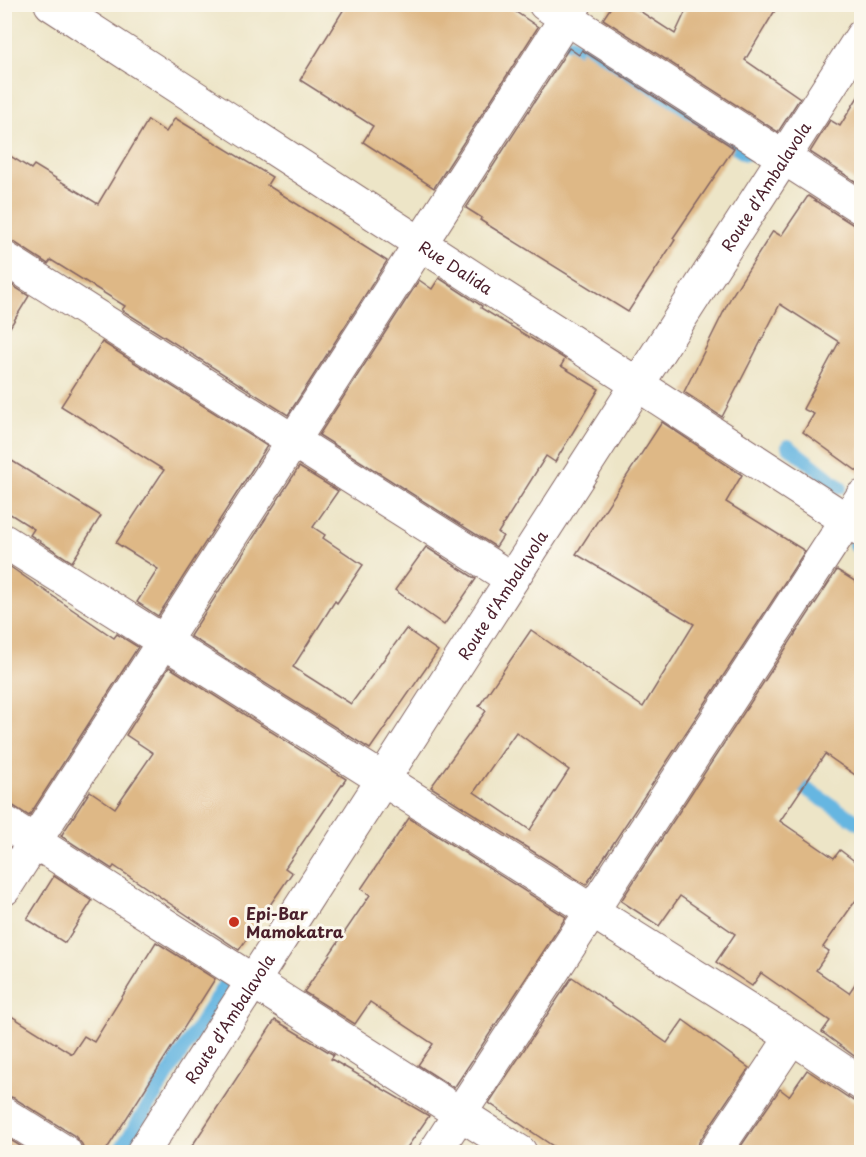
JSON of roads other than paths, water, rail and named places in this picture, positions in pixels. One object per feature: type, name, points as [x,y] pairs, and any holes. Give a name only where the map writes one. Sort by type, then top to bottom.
[{"type":"street","name":"Rue Dalida","points":[[51,4],[638,384],[856,515]]},
{"type":"street","points":[[4,889],[420,243],[562,9],[861,208]]},
{"type":"street","name":"Route d'Ambalavola","points":[[143,1152],[861,36]]},
{"type":"street","points":[[4,258],[512,579]]},
{"type":"street","points":[[435,1152],[592,911],[856,515]]},
{"type":"street","points":[[4,541],[384,778],[792,1037],[861,1084]]},
{"type":"street","points":[[4,822],[520,1152]]},
{"type":"street","points":[[716,1152],[792,1037]]},
{"type":"street","points":[[4,1114],[66,1152]]},
{"type":"waterway","points":[[571,44],[746,154]]},
{"type":"waterway","points":[[788,446],[840,487]]},
{"type":"waterway","points":[[855,545],[862,549]]},
{"type":"waterway","points":[[789,778],[862,825]]},
{"type":"waterway","points":[[119,1152],[230,976]]},
{"type":"place","name":"Epi-Bar Mamokatra","points":[[234,922]]}]
